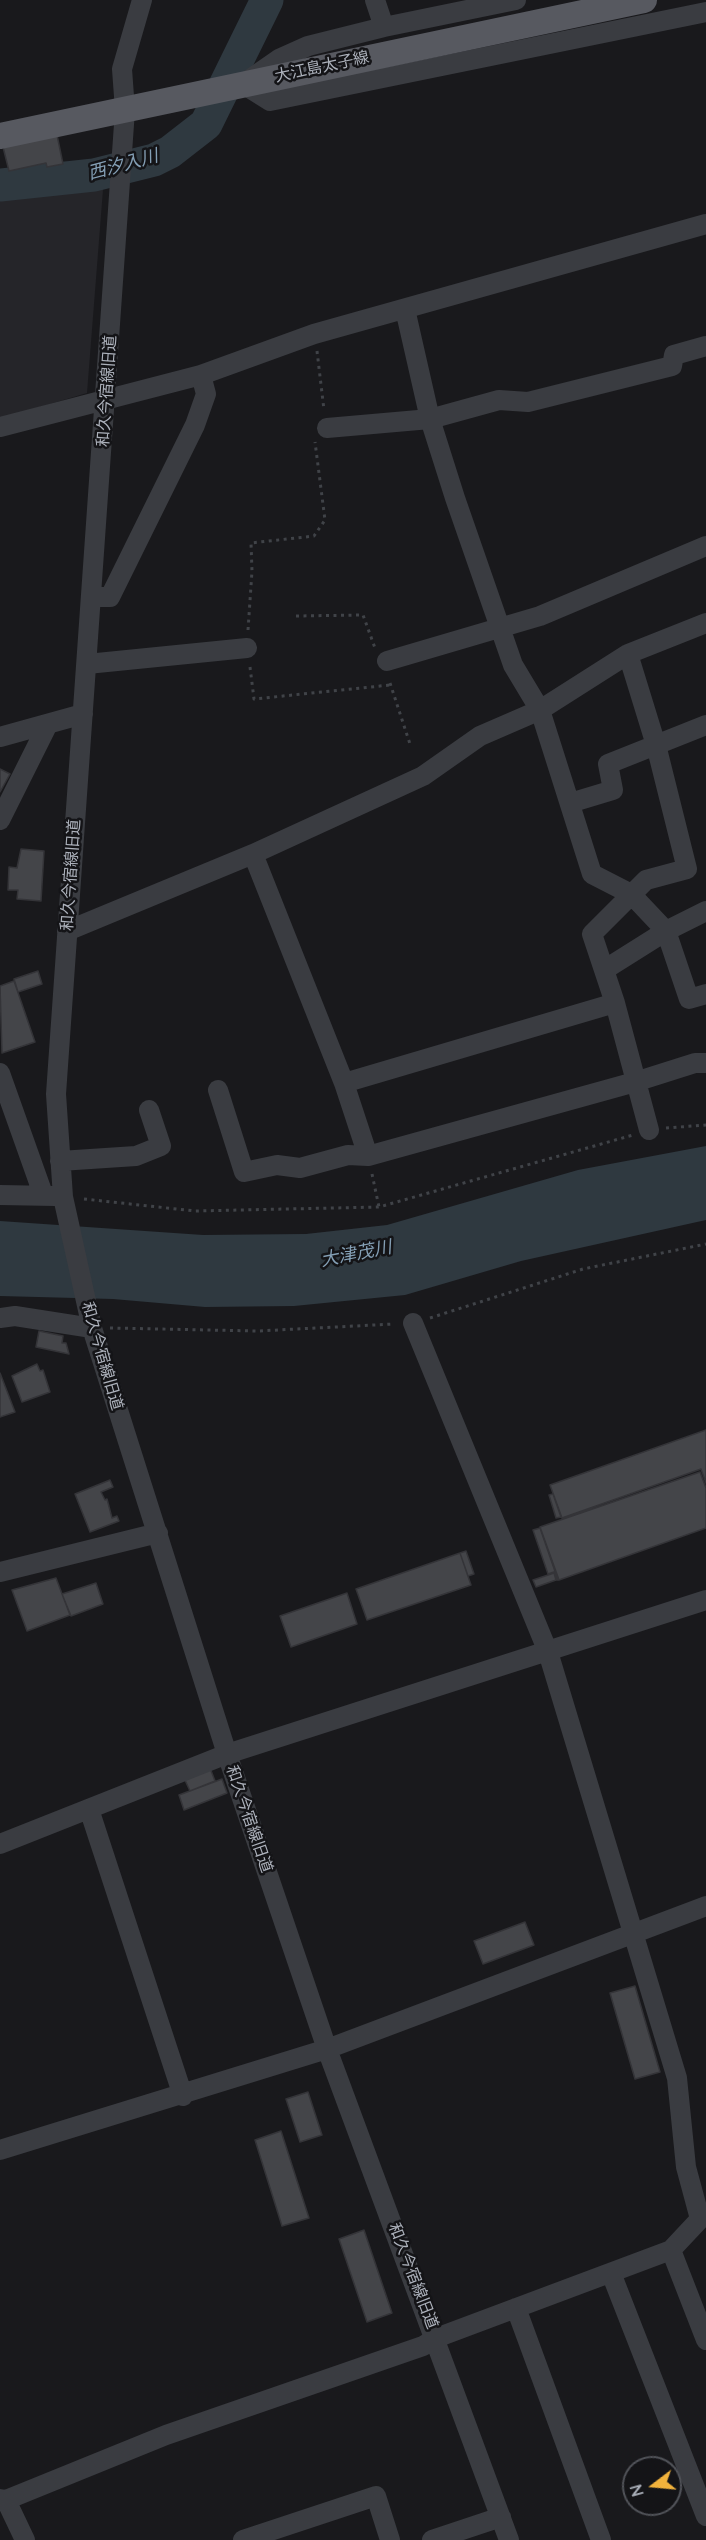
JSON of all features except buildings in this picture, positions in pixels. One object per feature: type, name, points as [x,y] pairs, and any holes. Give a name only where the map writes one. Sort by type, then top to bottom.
[{"type":"main road","name":"大江島太子線","points":[[0,136],[349,60],[644,0]]},
{"type":"street","name":"和久今宿線旧道","points":[[142,0],[122,69],[125,110],[107,399],[56,1094],[63,1197],[92,1328],[227,1754],[327,2049],[509,2540]]},
{"type":"street","points":[[375,0],[384,27]]},
{"type":"street","points":[[516,0],[384,27],[308,46],[279,59],[243,84],[270,101],[706,12]]},
{"type":"street","points":[[308,46],[349,60],[318,92]]},
{"type":"street","points":[[0,427],[201,375],[314,334],[706,224]]},
{"type":"street","points":[[405,309],[430,419],[499,630],[513,664],[540,710],[592,873],[632,894],[666,931],[689,999],[706,994]]},
{"type":"street","points":[[327,428],[430,419],[499,400],[528,402],[672,366],[674,355],[706,346]]},
{"type":"street","points":[[92,597],[110,597],[195,426],[206,394],[201,375]]},
{"type":"street","points":[[387,661],[499,630],[540,616],[706,546]]},
{"type":"street","points":[[67,931],[253,854],[423,776],[480,736],[540,710],[628,654],[706,623]]},
{"type":"street","points":[[87,664],[247,648]]},
{"type":"street","points":[[628,654],[656,745],[687,869],[646,880],[592,934],[615,1003],[634,1082],[649,1130]]},
{"type":"street","points":[[0,737],[83,714]]},
{"type":"street","points":[[0,820],[48,724]]},
{"type":"street","points":[[570,803],[613,790],[608,764],[706,725]]},
{"type":"street","points":[[253,854],[344,1083],[368,1156]]},
{"type":"street","points":[[604,970],[666,931],[706,911]]},
{"type":"street","points":[[344,1083],[615,1003]]},
{"type":"street","points":[[218,1090],[244,1172],[277,1165],[300,1168],[348,1155],[368,1156],[695,1063],[706,1063]]},
{"type":"street","points":[[0,1072],[43,1194]]},
{"type":"street","points":[[60,1161],[136,1156],[161,1146],[150,1110]]},
{"type":"street","points":[[0,1195],[43,1194],[63,1197]]},
{"type":"street","points":[[0,1318],[15,1316],[92,1328]]},
{"type":"street","points":[[413,1323],[548,1652],[677,2078],[687,2167],[706,2239]]},
{"type":"street","points":[[0,1572],[158,1533]]},
{"type":"street","points":[[0,1845],[227,1754],[706,1600]]},
{"type":"street","points":[[89,1809],[183,2096]]},
{"type":"street","points":[[0,2150],[183,2096],[327,2049],[706,1906]]},
{"type":"street","points":[[25,2540],[3,2499],[166,2436],[423,2346],[436,2338],[671,2250],[700,2219]]},
{"type":"street","points":[[671,2250],[706,2340]]},
{"type":"street","points":[[611,2273],[706,2516]]},
{"type":"street","points":[[516,2308],[601,2540]]},
{"type":"street","points":[[243,2540],[376,2496],[390,2540]]},
{"type":"street","points":[[432,2540],[501,2517]]},
{"type":"path","points":[[314,334],[327,428],[314,443],[325,520],[314,536],[251,543],[252,571],[247,648],[254,699],[390,685]]},
{"type":"path","points":[[63,1197],[195,1211],[379,1207],[649,1130],[706,1125]]},
{"type":"path","points":[[368,1156],[379,1207]]},
{"type":"path","points":[[92,1328],[258,1331],[413,1323],[583,1269],[706,1244]]},
{"type":"shaded area","points":[[104,177],[87,393],[0,419],[0,190]]},
{"type":"water","name":"大津茂川","points":[[706,1146],[706,1220],[521,1261],[405,1295],[294,1306],[205,1307],[113,1299],[0,1296],[0,1221],[203,1235],[306,1234],[387,1225],[578,1170]]},
{"type":"waterway","name":"西汐入川","points":[[0,185],[94,175],[154,160],[170,152],[206,124],[267,0]]}]
